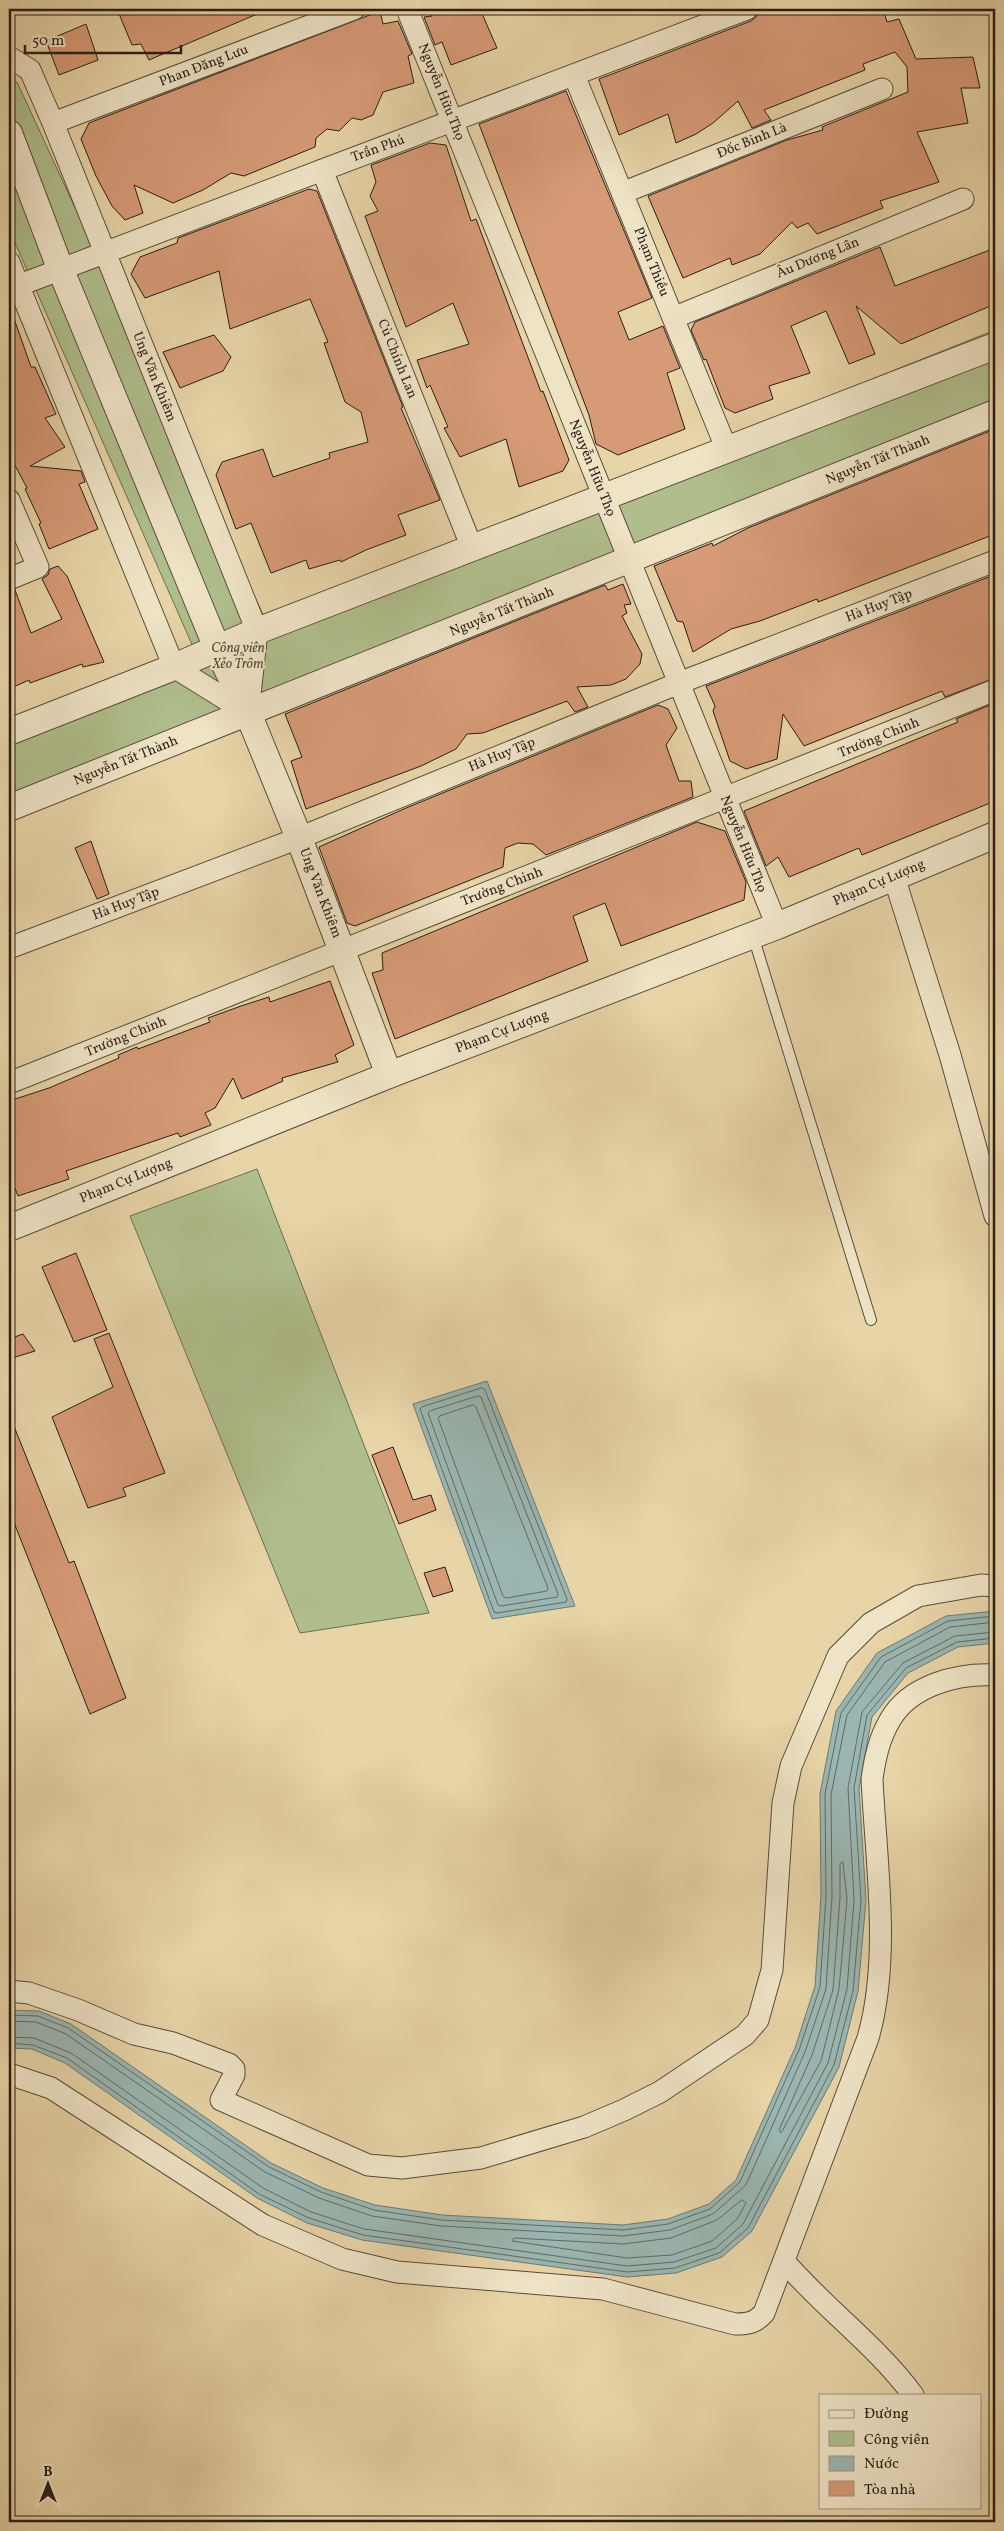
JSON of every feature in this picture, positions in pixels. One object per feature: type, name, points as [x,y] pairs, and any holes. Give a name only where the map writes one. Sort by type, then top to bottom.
[{"type":"street","name":"Phan Đăng Lưu","points":[[53,123],[354,9]]},
{"type":"street","name":"Nguyễn Hữu Thọ","points":[[408,9],[679,683],[724,800],[777,926]]},
{"type":"street","name":"Trần Phú","points":[[13,287],[103,251],[453,122],[747,9]]},
{"type":"street","name":"Ung Văn Khiêm","points":[[9,57],[30,70],[53,123],[257,631],[248,713]]},
{"type":"street","name":"Phạm Thiều","points":[[574,75],[727,450]]},
{"type":"street","name":"Đốc Binh Là","points":[[622,193],[882,89]]},
{"type":"street","name":"Ung Văn Khiêm","points":[[9,133],[60,268],[217,648],[248,713],[299,838],[389,1075]]},
{"type":"street","name":"Cù Chính Lan","points":[[322,170],[472,548]]},
{"type":"street","name":"Âu Dương Lân","points":[[673,318],[963,199]]},
{"type":"street","points":[[9,262],[13,287],[174,667],[248,713]]},
{"type":"street","points":[[9,732],[174,667],[257,631],[995,346]]},
{"type":"street","name":"Nguyễn Tất Thành","points":[[9,808],[630,561],[995,413]]},
{"type":"street","points":[[9,500],[38,568],[9,579]]},
{"type":"street","name":"Hà Huy Tập","points":[[9,948],[299,838],[679,683],[995,561]]},
{"type":"street","name":"Trường Chinh","points":[[9,1083],[724,800],[995,690]]},
{"type":"street","name":"Phạm Cự Lượng","points":[[9,1227],[389,1075],[777,926],[995,835]]},
{"type":"street","points":[[894,877],[950,1055],[995,1216]]},
{"type":"street","points":[[9,1991],[29,1993],[78,2010],[134,2034],[173,2043],[229,2064],[234,2069],[234,2075],[221,2100],[368,2165],[402,2168],[481,2158],[584,2127],[660,2092],[754,2028],[772,1970],[783,1803],[791,1766],[838,1656],[871,1623],[918,1596],[981,1585],[995,1586]]},
{"type":"street","points":[[9,2074],[51,2088],[263,2225],[342,2259],[369,2267],[397,2272],[586,2286],[735,2324],[749,2324],[757,2320],[764,2313],[868,2038],[875,2013],[881,1951],[872,1780],[876,1752],[882,1736],[890,1718],[904,1702],[924,1690],[946,1680],[995,1675]]},
{"type":"street","points":[[784,2262],[822,2303],[850,2326],[898,2374],[912,2394]]},
{"type":"lane","points":[[753,935],[871,1320]]},
{"type":"green space","name":"Công viên Xẻo Trôm","points":[[17,82],[266,621],[995,330],[995,401],[9,795],[9,723],[194,649],[9,229],[9,84]]},
{"type":"green space","points":[[257,1169],[429,1613],[300,1633],[130,1216]]},
{"type":"water","points":[[487,1381],[575,1606],[492,1619],[413,1404]]},
{"type":"water","points":[[995,1611],[995,1643],[958,1647],[908,1673],[872,1717],[859,1788],[866,1900],[858,1991],[839,2067],[752,2231],[722,2257],[676,2273],[627,2277],[362,2240],[307,2223],[257,2198],[65,2063],[32,2049],[9,2048],[9,2010],[39,2011],[71,2024],[271,2163],[323,2188],[375,2205],[442,2215],[623,2225],[668,2219],[709,2204],[736,2180],[795,2048],[815,1986],[821,1896],[820,1794],[836,1711],[877,1653],[946,1616]]},
{"type":"building","points":[[117,9],[269,9],[149,60],[141,44],[132,45]]},
{"type":"building","points":[[429,9],[480,9],[497,48],[451,65],[442,42],[435,45],[424,17],[432,16]]},
{"type":"building","points":[[759,9],[883,9],[887,22],[899,19],[916,59],[973,57],[980,88],[961,88],[968,123],[917,132],[939,182],[880,201],[883,208],[817,234],[808,223],[797,228],[792,222],[760,254],[732,265],[730,258],[683,278],[648,196],[787,140],[823,130],[822,127],[908,92],[907,67],[895,52],[863,64],[865,70],[764,110],[771,120],[752,128],[738,101],[713,123],[696,134],[676,143],[668,114],[619,135],[599,79],[751,21],[757,16]]},
{"type":"building","points":[[380,11],[383,24],[398,21],[412,54],[408,56],[414,83],[383,92],[373,115],[361,120],[352,118],[339,131],[327,129],[316,138],[315,147],[244,176],[231,173],[203,190],[173,203],[134,185],[143,213],[125,220],[112,206],[96,176],[81,139],[89,123]]},
{"type":"building","points":[[86,24],[98,60],[59,75],[46,41]]},
{"type":"building","points":[[566,91],[652,298],[618,312],[629,340],[663,326],[680,368],[667,373],[685,429],[618,455],[596,444],[589,415],[479,124]]},
{"type":"building","points":[[430,143],[446,145],[471,221],[476,219],[541,392],[543,391],[569,460],[563,471],[519,487],[506,439],[460,457],[444,428],[448,427],[430,385],[427,388],[417,360],[469,344],[453,303],[406,327],[365,216],[378,211],[370,196],[376,182],[371,165]]},
{"type":"building","points":[[309,189],[317,191],[403,407],[401,408],[440,500],[398,515],[406,535],[341,562],[340,560],[309,569],[306,560],[271,573],[251,523],[236,529],[216,475],[222,462],[263,449],[273,477],[330,458],[329,453],[368,442],[361,412],[345,402],[324,343],[328,342],[310,299],[230,329],[219,271],[145,298],[131,274],[140,257],[177,243],[178,238]]},
{"type":"building","points":[[880,247],[895,286],[990,250],[995,262],[995,304],[901,344],[856,306],[875,354],[849,364],[826,311],[791,326],[810,373],[769,386],[773,399],[735,413],[725,408],[706,359],[704,360],[691,330],[695,322]]},
{"type":"building","points":[[11,310],[31,367],[35,367],[56,414],[45,418],[65,447],[30,466],[81,471],[85,482],[79,484],[98,529],[49,549],[39,524],[41,523],[25,489],[27,488],[9,454],[9,311]]},
{"type":"building","points":[[214,335],[231,357],[223,371],[180,388],[163,352]]},
{"type":"building","points":[[995,429],[995,534],[818,602],[817,599],[760,621],[731,629],[693,652],[683,622],[677,621],[654,566],[712,543],[713,546],[748,528]]},
{"type":"building","points":[[58,566],[67,576],[104,662],[83,667],[82,664],[30,683],[29,680],[9,689],[9,591],[15,590],[31,633],[62,619],[42,579],[48,575],[50,569]]},
{"type":"building","points":[[994,575],[995,678],[945,697],[942,691],[804,746],[783,714],[777,759],[746,769],[730,761],[713,711],[715,706],[706,686]]},
{"type":"building","points":[[623,584],[631,604],[624,605],[627,613],[622,616],[642,654],[640,664],[626,679],[611,685],[577,687],[588,707],[575,712],[567,701],[483,733],[467,734],[456,749],[421,766],[306,809],[291,761],[302,757],[285,714],[605,585],[608,590]]},
{"type":"building","points":[[995,703],[995,801],[862,855],[859,848],[789,877],[778,857],[766,866],[744,811],[958,722],[956,719]]},
{"type":"building","points":[[658,705],[668,709],[677,728],[666,745],[679,781],[691,781],[693,797],[546,855],[533,844],[518,843],[505,848],[503,867],[355,926],[347,923],[319,847],[406,808]]},
{"type":"building","points":[[697,822],[725,831],[746,882],[744,900],[621,946],[605,903],[573,916],[588,961],[395,1039],[372,973],[383,970],[382,953]]},
{"type":"building","points":[[91,841],[109,894],[97,899],[75,848]]},
{"type":"building","points":[[330,981],[354,1045],[335,1055],[338,1062],[282,1078],[283,1081],[242,1099],[233,1078],[215,1108],[205,1113],[211,1125],[180,1137],[178,1133],[66,1171],[69,1179],[18,1196],[9,1173],[9,1101],[49,1088],[119,1058],[118,1055],[137,1047],[138,1049],[210,1022],[208,1018],[269,997],[270,1002]]},
{"type":"building","points":[[76,1253],[107,1330],[74,1342],[42,1267]]},
{"type":"building","points":[[109,1333],[165,1473],[123,1488],[126,1496],[88,1508],[52,1417],[113,1387],[94,1339]]},
{"type":"building","points":[[23,1334],[35,1351],[9,1359],[9,1339]]},
{"type":"building","points":[[9,1414],[69,1563],[74,1561],[126,1698],[90,1714],[9,1510]]},
{"type":"building","points":[[393,1447],[413,1500],[431,1495],[436,1510],[399,1524],[372,1455]]},
{"type":"building","points":[[445,1567],[453,1591],[433,1597],[424,1573]]}]
